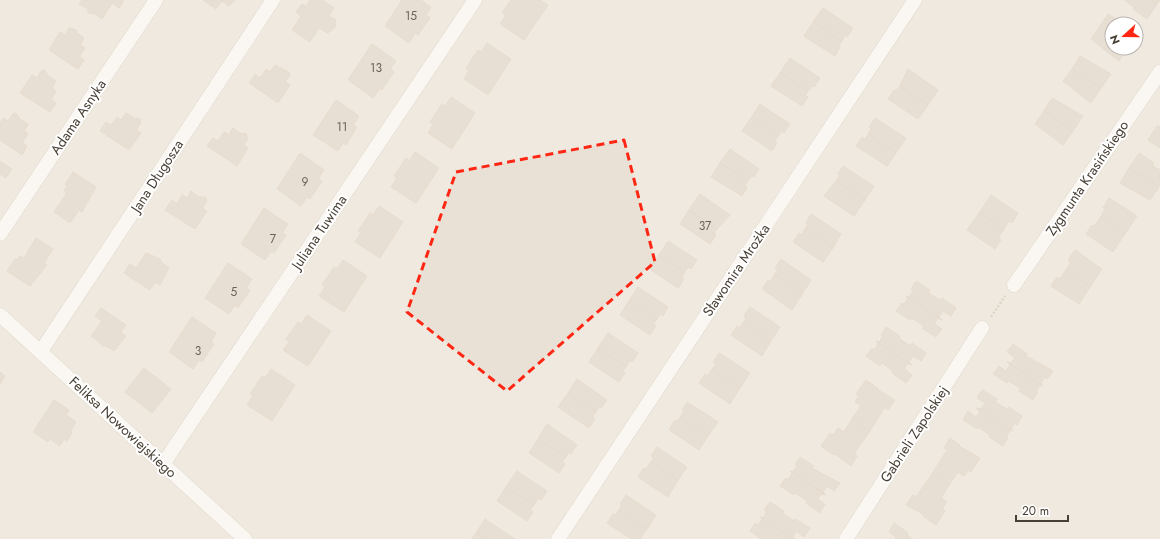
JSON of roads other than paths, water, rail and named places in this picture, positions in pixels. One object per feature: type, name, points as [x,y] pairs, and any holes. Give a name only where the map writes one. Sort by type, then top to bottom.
[{"type":"street","name":"Adama Asnyka","points":[[0,234],[156,0]]},
{"type":"street","name":"Jana Długosza","points":[[41,351],[273,0]]},
{"type":"street","name":"Juliana Tuwima","points":[[163,464],[475,0]]},
{"type":"street","name":"Sławomira Mrożka","points":[[558,539],[915,0]]},
{"type":"street","name":"Zygmunta Krasińskiego","points":[[1014,285],[1160,72]]},
{"type":"street","name":"Feliksa Nowowiejskiego","points":[[0,315],[245,539]]},
{"type":"street","name":"Gabrieli Zapolskiej","points":[[846,539],[982,328]]}]
